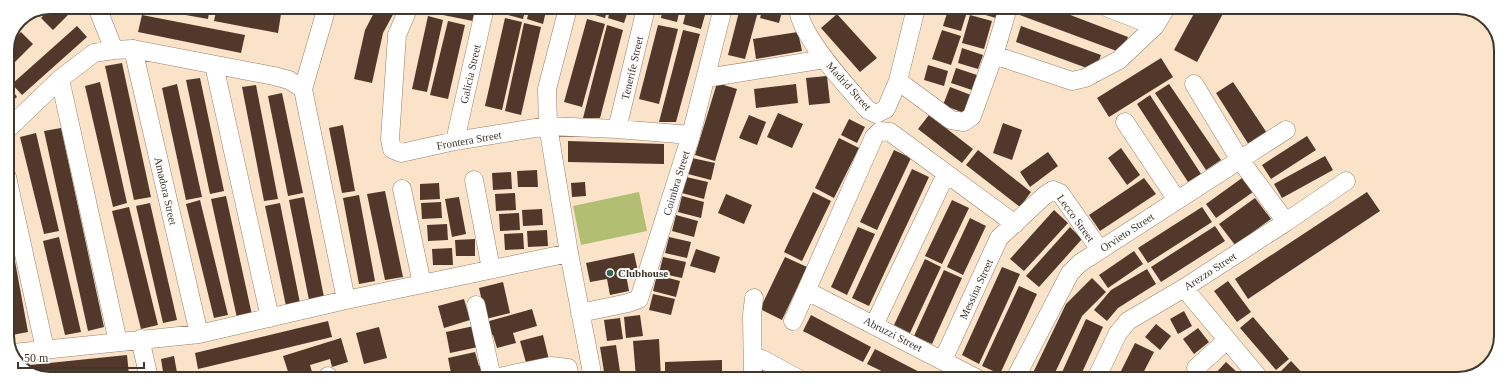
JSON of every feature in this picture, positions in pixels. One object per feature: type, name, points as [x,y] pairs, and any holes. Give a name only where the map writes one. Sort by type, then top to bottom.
[{"type":"street","points":[[100,14],[114,50]]},
{"type":"street","points":[[325,14],[303,89],[346,300]]},
{"type":"street","name":"Frontera Street","points":[[406,14],[397,35],[390,139],[392,149],[402,153],[455,141],[548,126],[617,129],[691,135]]},
{"type":"street","name":"Galicia Street","points":[[455,141],[483,14]]},
{"type":"street","points":[[566,14],[547,89],[548,126],[569,253],[592,372]]},
{"type":"street","name":"Tenerife Street","points":[[617,129],[645,14]]},
{"type":"street","name":"Coimbra Street","points":[[580,312],[628,303],[640,298],[691,135],[722,14]]},
{"type":"street","points":[[706,78],[825,59],[802,25],[799,14]]},
{"type":"street","name":"Madrid Street","points":[[825,59],[868,110],[876,114],[886,109],[898,81],[915,14]]},
{"type":"street","points":[[898,81],[952,120],[964,122],[972,116],[994,55],[1006,14]]},
{"type":"street","points":[[1124,14],[1155,26]]},
{"type":"street","points":[[994,55],[1072,81],[1085,78],[1119,60],[1155,26],[1162,14]]},
{"type":"street","points":[[14,123],[60,79],[94,53],[114,50],[134,49],[274,76],[289,80],[303,89]]},
{"type":"street","name":"Amadora Street","points":[[134,49],[199,334]]},
{"type":"street","points":[[214,65],[270,318]]},
{"type":"street","points":[[60,79],[118,342]]},
{"type":"street","points":[[1194,84],[1240,160],[1286,222]]},
{"type":"street","points":[[1125,122],[1177,200]]},
{"type":"street","name":"Orvieto Street","points":[[1019,372],[1070,273],[1080,263],[1286,130]]},
{"type":"street","points":[[793,321],[874,137],[880,131],[890,132],[1015,224]]},
{"type":"street","points":[[874,325],[946,174]]},
{"type":"street","points":[[474,180],[491,269]]},
{"type":"street","name":"Arezzo Street","points":[[1099,372],[1118,333],[1128,321],[1184,288],[1346,181]]},
{"type":"street","points":[[402,189],[422,284]]},
{"type":"street","name":"Lecco Street","points":[[1015,224],[1044,196],[1053,190],[1060,192],[1100,250]]},
{"type":"street","points":[[14,208],[45,349]]},
{"type":"street","name":"Messina Street","points":[[943,360],[999,238],[1015,224]]},
{"type":"street","points":[[18,352],[199,334],[346,300],[569,253]]},
{"type":"street","points":[[1184,288],[1254,372]]},
{"type":"street","name":"Abruzzi Street","points":[[807,291],[966,372]]},
{"type":"street","points":[[753,372],[752,315],[754,298]]},
{"type":"street","points":[[476,305],[492,372]]},
{"type":"street","points":[[140,339],[148,372]]},
{"type":"street","points":[[1196,368],[1227,340]]},
{"type":"street","points":[[762,359],[786,372]]},
{"type":"street","points":[[522,372],[551,366],[568,368],[569,372]]},
{"type":"green space","points":[[639,192],[647,231],[581,245],[573,206]]},
{"type":"building","points":[[50,14],[69,14],[53,30],[41,18],[44,15]]},
{"type":"building","points":[[180,14],[209,14],[208,19]]},
{"type":"building","points":[[216,14],[281,14],[278,33],[214,21]]},
{"type":"building","points":[[373,14],[393,14],[383,33],[372,83],[354,79],[365,30]]},
{"type":"building","points":[[438,14],[474,14],[473,21]]},
{"type":"building","points":[[508,14],[524,14],[523,19]]},
{"type":"building","points":[[528,14],[545,14],[543,24],[527,19]]},
{"type":"building","points":[[591,14],[606,14],[605,18]]},
{"type":"building","points":[[609,14],[627,14],[624,23],[608,18]]},
{"type":"building","points":[[662,14],[679,14],[677,22],[661,18]]},
{"type":"building","points":[[686,14],[705,14],[701,29],[683,24]]},
{"type":"building","points":[[738,14],[757,14],[745,59],[728,55]]},
{"type":"building","points":[[761,14],[781,14],[779,23],[760,18]]},
{"type":"building","points":[[837,14],[877,58],[860,72],[821,28]]},
{"type":"building","points":[[947,14],[966,15],[961,31],[943,26]]},
{"type":"building","points":[[982,14],[997,14],[996,18]]},
{"type":"building","points":[[1017,14],[1068,14],[1128,37],[1122,53]]},
{"type":"building","points":[[1194,14],[1223,14],[1197,62],[1174,50]]},
{"type":"building","points":[[142,15],[245,35],[241,53],[138,32]]},
{"type":"building","points":[[970,15],[992,21],[984,49],[962,43]]},
{"type":"building","points":[[428,16],[443,20],[427,92],[412,89]]},
{"type":"building","points":[[505,18],[522,22],[502,110],[485,106]]},
{"type":"building","points":[[587,19],[605,24],[582,107],[564,102]]},
{"type":"building","points":[[448,21],[465,25],[448,99],[430,95]]},
{"type":"building","points":[[524,23],[541,27],[521,115],[505,111]]},
{"type":"building","points":[[607,25],[623,30],[600,118],[583,118]]},
{"type":"building","points":[[658,25],[678,29],[659,104],[639,99]]},
{"type":"building","points":[[77,26],[87,37],[22,95],[14,86],[14,82]]},
{"type":"building","points":[[1021,26],[1101,55],[1095,71],[1016,42]]},
{"type":"building","points":[[683,30],[700,34],[676,122],[659,122]]},
{"type":"building","points":[[942,30],[961,36],[951,65],[932,59]]},
{"type":"building","points":[[21,32],[33,44],[14,63],[14,50],[17,35]]},
{"type":"building","points":[[798,32],[802,51],[756,59],[753,39]]},
{"type":"building","points":[[962,48],[983,55],[978,69],[958,63]]},
{"type":"building","points":[[1161,58],[1173,77],[1109,117],[1097,98]]},
{"type":"building","points":[[122,63],[151,197],[134,200],[105,66]]},
{"type":"building","points":[[928,65],[948,71],[944,86],[924,80]]},
{"type":"building","points":[[956,68],[977,75],[972,90],[951,83]]},
{"type":"building","points":[[827,76],[830,103],[809,105],[806,78]]},
{"type":"building","points":[[200,78],[224,191],[210,194],[186,80]]},
{"type":"building","points":[[100,82],[127,203],[113,207],[85,86]]},
{"type":"building","points":[[1233,82],[1267,133],[1249,145],[1216,93]]},
{"type":"building","points":[[717,83],[737,89],[715,161],[695,155]]},
{"type":"building","points":[[177,84],[202,197],[186,200],[162,88]]},
{"type":"building","points":[[796,84],[798,103],[756,108],[754,89]]},
{"type":"building","points":[[1169,84],[1221,160],[1206,170],[1155,93]]},
{"type":"building","points":[[256,85],[278,199],[264,201],[242,87]]},
{"type":"building","points":[[950,87],[971,95],[964,113],[943,105]]},
{"type":"building","points":[[282,93],[303,193],[288,196],[268,96]]},
{"type":"building","points":[[1150,95],[1201,174],[1188,182],[1137,104]]},
{"type":"building","points":[[778,113],[803,124],[792,148],[767,137]]},
{"type":"building","points":[[749,115],[766,122],[757,145],[739,138]]},
{"type":"building","points":[[929,115],[973,149],[962,163],[918,129]]},
{"type":"building","points":[[849,119],[865,127],[857,143],[841,135]]},
{"type":"building","points":[[1003,123],[1022,130],[1012,160],[993,153]]},
{"type":"building","points":[[343,125],[355,191],[342,193],[329,128]]},
{"type":"building","points":[[61,128],[104,327],[88,331],[44,131]]},
{"type":"building","points":[[36,133],[59,231],[44,234],[20,137]]},
{"type":"building","points":[[1307,136],[1316,150],[1271,179],[1262,165]]},
{"type":"building","points":[[839,138],[859,148],[834,198],[815,188]]},
{"type":"building","points":[[568,141],[664,144],[664,164],[568,162]]},
{"type":"building","points":[[1121,148],[1140,175],[1127,185],[1108,158]]},
{"type":"building","points":[[894,150],[911,158],[877,230],[860,222]]},
{"type":"building","points":[[978,150],[1031,192],[1020,207],[966,165]]},
{"type":"building","points":[[1048,152],[1058,166],[1030,187],[1020,172]]},
{"type":"building","points":[[1325,156],[1333,170],[1282,198],[1274,184]]},
{"type":"building","points":[[692,158],[715,163],[711,180],[688,174]]},
{"type":"building","points":[[912,169],[929,177],[869,306],[852,298]]},
{"type":"building","points":[[537,170],[538,187],[518,187],[517,171]]},
{"type":"building","points":[[511,172],[512,189],[493,190],[492,173]]},
{"type":"building","points":[[686,177],[708,182],[704,199],[682,193]]},
{"type":"building","points":[[1144,178],[1156,194],[1100,231],[1089,215]]},
{"type":"building","points":[[1242,178],[1253,192],[1216,218],[1206,204]]},
{"type":"building","points":[[585,182],[586,196],[572,197],[571,183]]},
{"type":"building","points":[[439,183],[440,199],[420,200],[420,184]]},
{"type":"building","points":[[385,191],[403,277],[385,280],[367,194]]},
{"type":"building","points":[[813,192],[831,201],[802,261],[784,252]]},
{"type":"building","points":[[1367,192],[1380,211],[1248,299],[1235,279]]},
{"type":"building","points":[[515,193],[516,210],[496,211],[495,194]]},
{"type":"building","points":[[726,194],[752,205],[744,224],[718,213]]},
{"type":"building","points":[[359,195],[375,281],[359,284],[343,198]]},
{"type":"building","points":[[226,196],[252,315],[237,318],[211,199]]},
{"type":"building","points":[[682,196],[704,202],[701,218],[678,212]]},
{"type":"building","points":[[304,197],[324,297],[309,300],[289,200]]},
{"type":"building","points":[[459,197],[466,234],[452,237],[445,199]]},
{"type":"building","points":[[1255,198],[1271,219],[1235,245],[1219,224]]},
{"type":"building","points":[[200,200],[228,315],[214,318],[186,204]]},
{"type":"building","points":[[952,200],[969,208],[942,264],[925,256]]},
{"type":"building","points":[[441,202],[442,218],[422,219],[421,203]]},
{"type":"building","points":[[150,203],[177,320],[163,323],[136,206]]},
{"type":"building","points":[[280,203],[300,303],[286,306],[265,206]]},
{"type":"building","points":[[129,207],[158,325],[141,329],[112,211]]},
{"type":"building","points":[[1202,207],[1212,222],[1148,263],[1138,248]]},
{"type":"building","points":[[542,209],[543,225],[523,226],[522,210]]},
{"type":"building","points":[[1054,210],[1068,223],[1024,271],[1010,259]]},
{"type":"building","points":[[519,213],[520,230],[500,231],[499,214]]},
{"type":"building","points":[[676,215],[698,221],[694,237],[672,231]]},
{"type":"building","points":[[970,218],[986,226],[963,275],[947,267]]},
{"type":"building","points":[[447,224],[448,240],[428,241],[427,225]]},
{"type":"building","points":[[1215,226],[1225,241],[1161,282],[1151,267]]},
{"type":"building","points":[[858,227],[875,234],[847,295],[831,287]]},
{"type":"building","points":[[1070,227],[1082,239],[1039,287],[1026,276]]},
{"type":"building","points":[[547,230],[548,246],[528,247],[527,231]]},
{"type":"building","points":[[523,233],[524,249],[505,250],[504,234]]},
{"type":"building","points":[[59,237],[81,332],[65,335],[43,241]]},
{"type":"building","points":[[669,237],[691,242],[687,258],[665,253]]},
{"type":"building","points":[[475,239],[475,256],[456,256],[455,240]]},
{"type":"building","points":[[452,248],[453,265],[433,265],[432,249]]},
{"type":"building","points":[[696,249],[720,257],[715,273],[690,266]]},
{"type":"building","points":[[1134,251],[1143,264],[1108,288],[1099,275]]},
{"type":"building","name":"Clubhouse","points":[[634,253],[638,272],[626,275],[629,291],[610,295],[607,279],[590,282],[586,263]]},
{"type":"building","points":[[14,256],[28,332],[14,335]]},
{"type":"building","points":[[663,257],[686,262],[682,278],[659,273]]},
{"type":"building","points":[[785,257],[807,267],[782,320],[760,309]]},
{"type":"building","points":[[925,259],[941,267],[910,333],[894,325]]},
{"type":"building","points":[[1002,267],[1020,274],[979,364],[962,355]]},
{"type":"building","points":[[1147,269],[1156,284],[1118,308],[1107,321],[1094,310],[1111,290]]},
{"type":"building","points":[[944,270],[962,278],[932,344],[914,336]]},
{"type":"building","points":[[657,275],[680,281],[676,297],[653,291]]},
{"type":"building","points":[[1092,278],[1106,292],[1082,316],[1055,372],[1033,372],[1066,304]]},
{"type":"building","points":[[1228,281],[1251,312],[1237,322],[1214,291]]},
{"type":"building","points":[[503,282],[510,313],[486,319],[479,288]]},
{"type":"building","points":[[1019,286],[1037,294],[1001,372],[996,372],[982,366]]},
{"type":"building","points":[[653,294],[675,299],[671,315],[649,310]]},
{"type":"building","points":[[464,299],[470,320],[444,328],[438,306]]},
{"type":"building","points":[[532,309],[537,326],[513,333],[516,343],[497,348],[493,335],[486,337],[482,323]]},
{"type":"building","points":[[1184,311],[1192,326],[1178,334],[1170,319]]},
{"type":"building","points":[[640,315],[643,336],[626,338],[624,317]]},
{"type":"building","points":[[811,315],[871,347],[863,362],[803,331]]},
{"type":"building","points":[[1253,317],[1289,359],[1276,370],[1240,328]]},
{"type":"building","points":[[620,318],[623,339],[607,341],[604,320]]},
{"type":"building","points":[[1086,319],[1103,327],[1082,372],[1062,372]]},
{"type":"building","points":[[328,321],[332,337],[198,369],[195,353]]},
{"type":"building","points":[[1156,324],[1171,336],[1160,350],[1145,337]]},
{"type":"building","points":[[474,326],[478,347],[450,353],[446,332]]},
{"type":"building","points":[[379,327],[387,358],[364,364],[356,333]]},
{"type":"building","points":[[1198,328],[1209,342],[1194,354],[1183,339]]},
{"type":"building","points":[[543,335],[550,364],[528,370],[520,341]]},
{"type":"building","points":[[341,338],[348,362],[332,367],[330,359],[310,365],[312,372],[288,372],[283,356]]},
{"type":"building","points":[[659,339],[661,372],[636,372],[633,341]]},
{"type":"building","points":[[1135,343],[1154,352],[1144,372],[1120,372]]},
{"type":"building","points":[[616,345],[620,372],[604,372],[600,347]]},
{"type":"building","points":[[875,349],[919,372],[884,372],[867,364]]},
{"type":"building","points":[[475,352],[479,366],[486,365],[485,372],[451,372],[448,358]]},
{"type":"building","points":[[127,355],[129,372],[50,372],[36,369],[28,365]]},
{"type":"building","points":[[174,356],[177,372],[163,372],[161,359]]},
{"type":"building","points":[[722,360],[722,372],[665,372],[665,362]]},
{"type":"building","points":[[1291,361],[1301,372],[1280,372]]},
{"type":"building","points":[[1226,362],[1237,372],[1217,372]]},
{"type":"place","name":"Clubhouse","points":[[610,273]]}]
